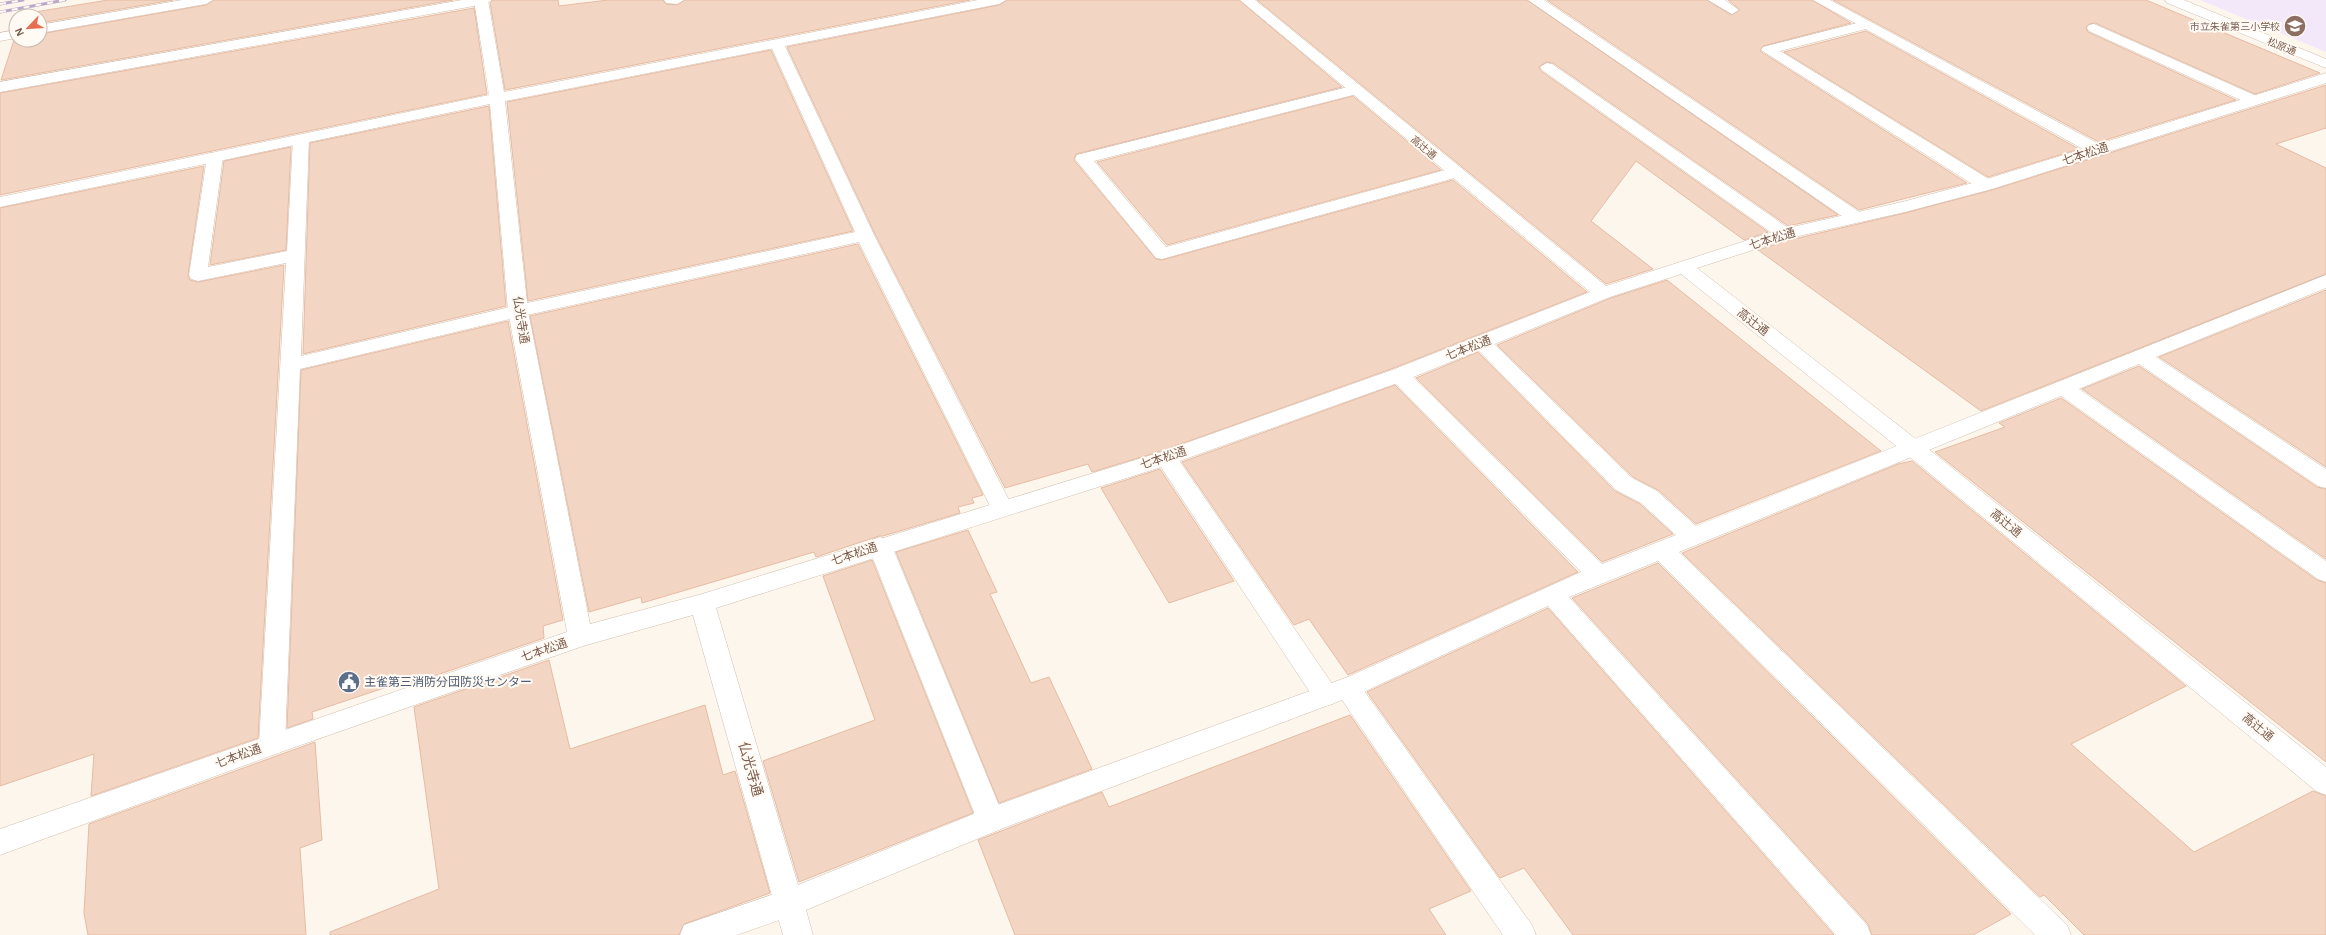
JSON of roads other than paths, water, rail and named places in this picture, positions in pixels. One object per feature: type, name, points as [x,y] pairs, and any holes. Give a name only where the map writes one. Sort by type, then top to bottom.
[{"type":"street","points":[[48,29],[206,0]]},
{"type":"street","points":[[0,87],[482,0]]},
{"type":"street","name":"仏光寺通","points":[[482,0],[497,98],[518,311],[580,637]]},
{"type":"street","points":[[671,0],[677,0]]},
{"type":"street","points":[[0,202],[497,98],[1000,0]]},
{"type":"street","name":"高辻通","points":[[1246,0],[1603,293]]},
{"type":"street","points":[[1535,0],[1856,217]]},
{"type":"street","points":[[1715,0],[1732,10]]},
{"type":"street","points":[[1820,0],[2098,150]]},
{"type":"street","name":"松原通","points":[[2172,0],[2326,64]]},
{"type":"street","points":[[1865,25],[1768,50],[1986,185]]},
{"type":"street","points":[[2094,28],[2253,100]]},
{"type":"street","points":[[777,44],[865,235],[1002,508]]},
{"type":"street","points":[[1547,67],[1785,234]]},
{"type":"street","name":"七本松通","points":[[0,842],[272,744],[580,637],[702,603],[880,546],[1166,458],[1399,375],[1482,343],[1603,293],[1785,234],[1905,207],[1986,185],[2326,78]]},
{"type":"street","points":[[1356,90],[1083,159],[1162,254],[1456,172]]},
{"type":"street","points":[[272,744],[301,139]]},
{"type":"street","points":[[215,157],[198,275],[296,255]]},
{"type":"street","points":[[291,365],[518,311],[865,235]]},
{"type":"street","name":"高辻通","points":[[1684,268],[1913,448],[2326,782]]},
{"type":"street","points":[[695,935],[789,902],[990,820],[1337,691],[1552,594],[2326,281]]},
{"type":"street","points":[[1482,343],[1624,484],[1649,497],[1693,537]]},
{"type":"street","points":[[2140,356],[2326,480]]},
{"type":"street","points":[[1399,375],[1598,575]]},
{"type":"street","points":[[2063,388],[2326,573]]},
{"type":"street","points":[[1166,458],[1337,691],[1521,935]]},
{"type":"street","points":[[880,546],[990,820]]},
{"type":"street","points":[[1661,549],[2056,935]]},
{"type":"street","points":[[1552,594],[1856,935]]},
{"type":"street","name":"仏光寺通","points":[[702,603],[798,935]]},
{"type":"railway","points":[[0,4],[23,0]]},
{"type":"railway","points":[[0,12],[65,0]]},
{"type":"place","name":"市立朱雀第三小学校","points":[[2295,26]]},
{"type":"place","name":"主雀第三消防分団防災センター","points":[[349,682]]}]
